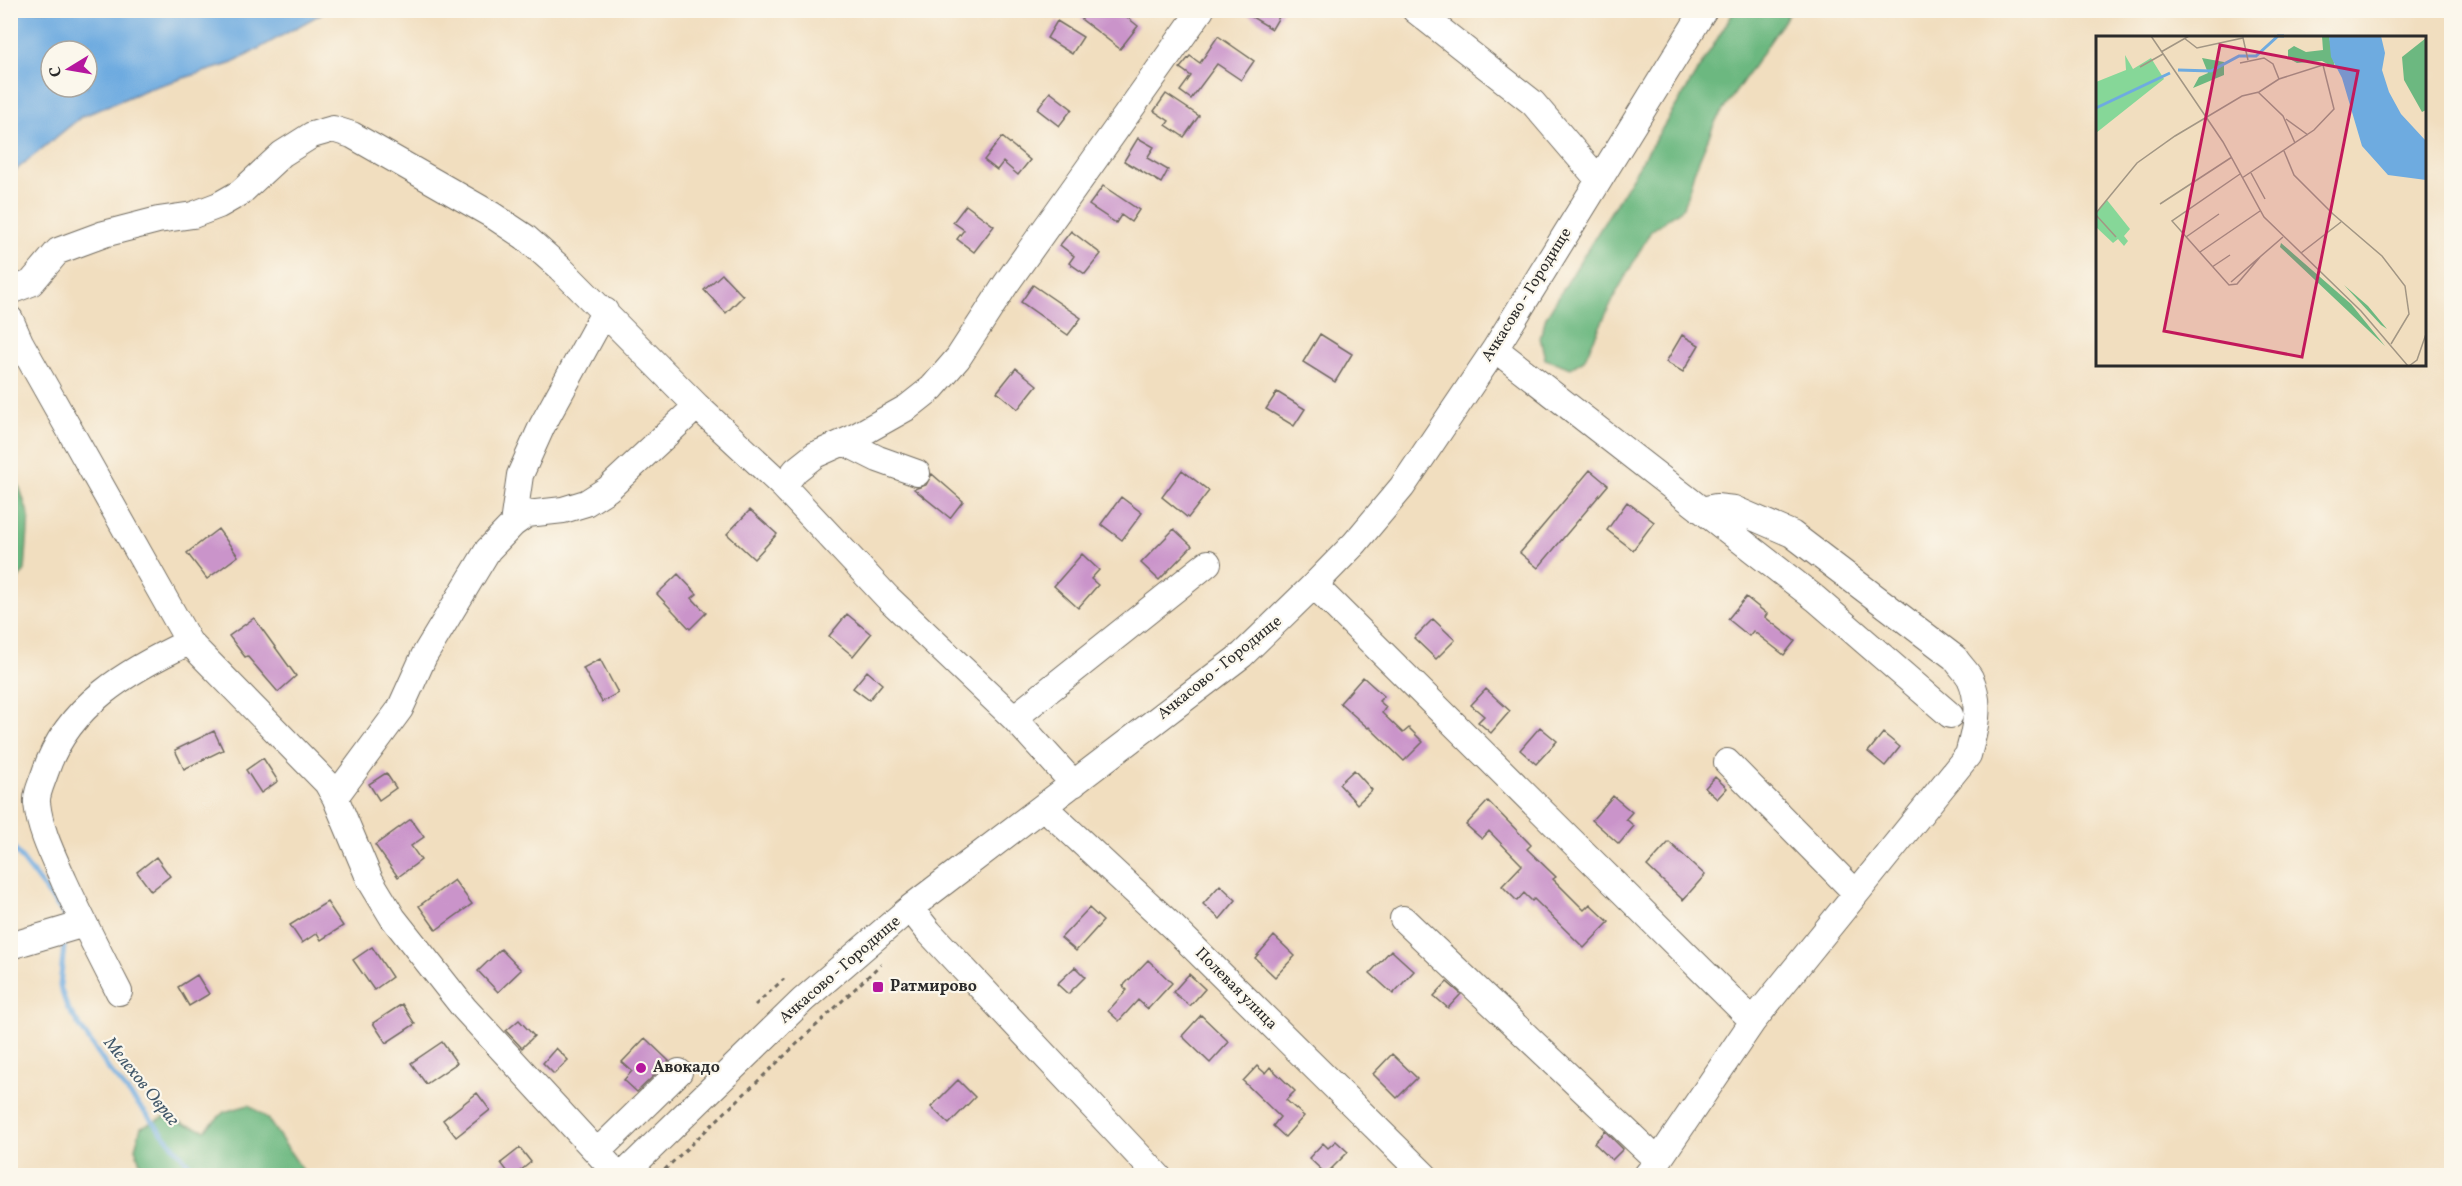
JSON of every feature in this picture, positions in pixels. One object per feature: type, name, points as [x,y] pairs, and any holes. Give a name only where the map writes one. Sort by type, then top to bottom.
[{"type":"street","points":[[783,486],[796,470],[815,455],[908,408],[932,388],[958,358],[1006,284],[1201,10]]},
{"type":"street","points":[[1415,10],[1533,103],[1598,179]]},
{"type":"street","name":"Ачкасово - Городище","points":[[620,1176],[803,1000],[910,908],[1242,655],[1355,543],[1402,487],[1495,350],[1598,179],[1704,10]]},
{"type":"street","points":[[10,291],[31,283],[58,251],[104,234],[158,220],[193,214],[219,205],[240,193],[282,154],[312,135],[333,129],[352,135],[492,215],[525,237],[605,312],[697,406],[783,486],[888,598],[1014,718],[1074,784]]},
{"type":"street","points":[[513,524],[520,475],[542,426],[605,312]]},
{"type":"street","points":[[10,319],[20,342],[189,642],[327,783],[370,880],[393,918],[464,1008],[620,1176]]},
{"type":"street","points":[[1495,350],[1815,599],[1950,715]]},
{"type":"street","points":[[335,797],[400,710],[424,656],[488,550],[513,524],[527,514],[563,510],[586,503],[608,489],[697,406]]},
{"type":"street","points":[[844,442],[878,459],[917,473]]},
{"type":"street","points":[[1403,919],[1652,1168],[1753,1021],[1968,755],[1976,727],[1976,698],[1970,678],[1955,658],[1792,534],[1734,509],[1716,507],[1701,510]]},
{"type":"street","points":[[1014,718],[1208,563]]},
{"type":"street","points":[[1314,585],[1753,1021]]},
{"type":"street","points":[[118,992],[44,837],[36,801],[49,759],[78,714],[108,686],[144,663],[189,642]]},
{"type":"street","points":[[1727,762],[1856,893]]},
{"type":"street","name":"Полевая улица","points":[[1044,807],[1172,926],[1425,1176]]},
{"type":"street","points":[[910,908],[929,932],[1158,1176]]},
{"type":"street","points":[[10,946],[84,924]]},
{"type":"street","points":[[597,1152],[679,1072]]},
{"type":"path","points":[[755,1005],[784,979]]},
{"type":"path","points":[[658,1176],[821,1019]]},
{"type":"green space","points":[[1735,10],[1791,11],[1715,122],[1694,172],[1684,207],[1651,231],[1615,295],[1584,360],[1571,368],[1545,359],[1540,337],[1546,317]]},
{"type":"green space","points":[[10,458],[29,516],[25,570],[11,589]]},
{"type":"green space","points":[[249,1105],[267,1118],[306,1175],[144,1175],[135,1148],[141,1127],[169,1115],[184,1124],[205,1130],[224,1112]]},
{"type":"water","points":[[11,10],[326,10],[233,63],[148,89],[81,117],[11,174]]},
{"type":"building","points":[[1088,10],[1118,10],[1138,26],[1120,49],[1081,19]]},
{"type":"building","points":[[1240,10],[1283,10],[1272,29]]},
{"type":"building","points":[[1057,21],[1083,37],[1072,54],[1047,38]]},
{"type":"building","points":[[1218,36],[1254,61],[1241,80],[1217,64],[1191,99],[1180,91],[1191,76],[1180,68],[1190,56],[1200,63]]},
{"type":"building","points":[[1050,92],[1072,109],[1059,126],[1037,109]]},
{"type":"building","points":[[1166,94],[1199,116],[1184,137],[1166,125],[1169,121],[1154,111]]},
{"type":"building","points":[[1002,137],[1030,160],[1018,175],[1003,162],[997,170],[984,160]]},
{"type":"building","points":[[1138,138],[1154,147],[1147,158],[1168,170],[1161,183],[1124,161]]},
{"type":"building","points":[[1103,186],[1139,210],[1131,222],[1121,215],[1116,223],[1089,205]]},
{"type":"building","points":[[966,205],[994,226],[974,252],[957,239],[964,230],[953,222]]},
{"type":"building","points":[[1071,231],[1101,254],[1085,274],[1069,263],[1074,256],[1060,245]]},
{"type":"building","points":[[722,274],[743,296],[726,313],[704,290]]},
{"type":"building","points":[[1033,285],[1081,318],[1068,335],[1021,302]]},
{"type":"building","points":[[1320,334],[1352,354],[1335,382],[1303,362]]},
{"type":"building","points":[[1682,335],[1699,345],[1683,372],[1666,362]]},
{"type":"building","points":[[1016,368],[1037,385],[1018,409],[997,392]]},
{"type":"building","points":[[1277,392],[1305,409],[1294,426],[1266,409]]},
{"type":"building","points":[[1182,470],[1209,491],[1188,518],[1162,497]]},
{"type":"building","points":[[1590,470],[1608,485],[1538,568],[1520,553]]},
{"type":"building","points":[[932,474],[963,501],[950,518],[914,489],[926,485]]},
{"type":"building","points":[[1121,497],[1142,513],[1122,540],[1101,524]]},
{"type":"building","points":[[1627,502],[1654,522],[1633,550],[1607,530]]},
{"type":"building","points":[[750,510],[777,534],[754,559],[727,534]]},
{"type":"building","points":[[218,529],[238,556],[207,579],[187,553]]},
{"type":"building","points":[[1174,529],[1192,546],[1159,580],[1141,563]]},
{"type":"building","points":[[1082,554],[1099,570],[1091,579],[1098,585],[1078,608],[1054,586]]},
{"type":"building","points":[[678,574],[697,594],[692,598],[706,613],[690,629],[657,594]]},
{"type":"building","points":[[1746,597],[1767,614],[1765,617],[1795,641],[1784,655],[1753,631],[1749,636],[1728,619]]},
{"type":"building","points":[[847,614],[871,634],[853,656],[829,636]]},
{"type":"building","points":[[254,618],[296,676],[278,692],[229,636]]},
{"type":"building","points":[[1433,619],[1455,640],[1436,659],[1414,638]]},
{"type":"building","points":[[600,659],[618,693],[602,702],[583,668]]},
{"type":"building","points":[[867,671],[882,684],[869,700],[853,688]]},
{"type":"building","points":[[1363,677],[1384,696],[1379,701],[1386,707],[1382,713],[1403,733],[1409,728],[1423,742],[1404,761],[1340,703]]},
{"type":"building","points":[[1486,689],[1510,711],[1491,733],[1478,722],[1484,716],[1471,705]]},
{"type":"building","points":[[1540,727],[1557,741],[1536,764],[1520,750]]},
{"type":"building","points":[[214,731],[223,750],[184,769],[175,750]]},
{"type":"building","points":[[1883,733],[1900,747],[1885,766],[1868,752]]},
{"type":"building","points":[[263,758],[278,781],[261,793],[246,770]]},
{"type":"building","points":[[1354,770],[1372,790],[1357,804],[1339,784]]},
{"type":"building","points":[[386,773],[396,788],[379,800],[369,784]]},
{"type":"building","points":[[1715,777],[1727,788],[1717,799],[1705,788]]},
{"type":"building","points":[[1613,796],[1632,812],[1626,819],[1634,826],[1619,844],[1592,820]]},
{"type":"building","points":[[1488,801],[1531,845],[1527,849],[1556,877],[1553,879],[1584,910],[1590,904],[1609,922],[1584,948],[1534,899],[1532,901],[1524,893],[1517,901],[1502,886],[1522,865],[1489,831],[1482,839],[1466,825]]},
{"type":"building","points":[[411,819],[424,837],[411,846],[421,860],[398,877],[375,845]]},
{"type":"building","points":[[1669,842],[1705,875],[1683,900],[1647,866]]},
{"type":"building","points":[[156,857],[170,876],[151,891],[137,872]]},
{"type":"building","points":[[454,880],[472,904],[436,930],[419,906]]},
{"type":"building","points":[[1220,885],[1236,900],[1220,919],[1203,904]]},
{"type":"building","points":[[327,902],[343,926],[321,940],[317,933],[302,943],[290,925]]},
{"type":"building","points":[[1089,908],[1103,921],[1076,951],[1061,938]]},
{"type":"building","points":[[1274,936],[1295,956],[1275,977],[1255,958]]},
{"type":"building","points":[[372,947],[392,977],[374,990],[353,960]]},
{"type":"building","points":[[501,949],[521,970],[498,992],[478,971]]},
{"type":"building","points":[[1391,950],[1414,971],[1393,994],[1370,973]]},
{"type":"building","points":[[1148,960],[1172,983],[1148,1009],[1138,1000],[1119,1021],[1108,1011],[1127,990],[1123,986]]},
{"type":"building","points":[[1075,967],[1085,977],[1068,994],[1057,984]]},
{"type":"building","points":[[1189,974],[1205,989],[1190,1006],[1173,992]]},
{"type":"building","points":[[197,975],[209,994],[189,1006],[178,987]]},
{"type":"building","points":[[1447,982],[1461,994],[1448,1008],[1434,996]]},
{"type":"building","points":[[402,1004],[415,1024],[386,1043],[373,1023]]},
{"type":"building","points":[[1201,1015],[1229,1042],[1210,1063],[1182,1036]]},
{"type":"building","points":[[519,1020],[534,1036],[522,1048],[506,1031]]},
{"type":"building","points":[[645,1038],[669,1061],[637,1092],[624,1080],[632,1071],[622,1062]]},
{"type":"building","points":[[442,1042],[457,1063],[426,1084],[411,1063]]},
{"type":"building","points":[[556,1048],[568,1060],[554,1074],[543,1063]]},
{"type":"building","points":[[1392,1054],[1417,1078],[1397,1098],[1373,1074]]},
{"type":"building","points":[[1257,1066],[1265,1073],[1270,1067],[1295,1091],[1286,1100],[1304,1116],[1285,1137],[1273,1126],[1280,1117],[1243,1081]]},
{"type":"building","points":[[958,1080],[975,1097],[949,1124],[931,1107]]},
{"type":"building","points":[[477,1093],[490,1110],[456,1137],[443,1120]]},
{"type":"building","points":[[1605,1131],[1623,1149],[1612,1160],[1594,1143]]},
{"type":"building","points":[[1336,1141],[1348,1152],[1326,1174],[1309,1158],[1323,1143],[1328,1148]]},
{"type":"building","points":[[520,1148],[531,1162],[511,1176],[501,1163]]},
{"type":"waterway","name":"Мелехов Овраг","points":[[10,843],[65,916],[65,921]]},
{"type":"waterway","name":"Мелехов Овраг","points":[[65,936],[60,986],[67,1007],[109,1070],[199,1176]]},
{"type":"place","name":"Ратмирово","points":[[878,987]]},
{"type":"place","name":"Авокадо","points":[[641,1068]]}]
